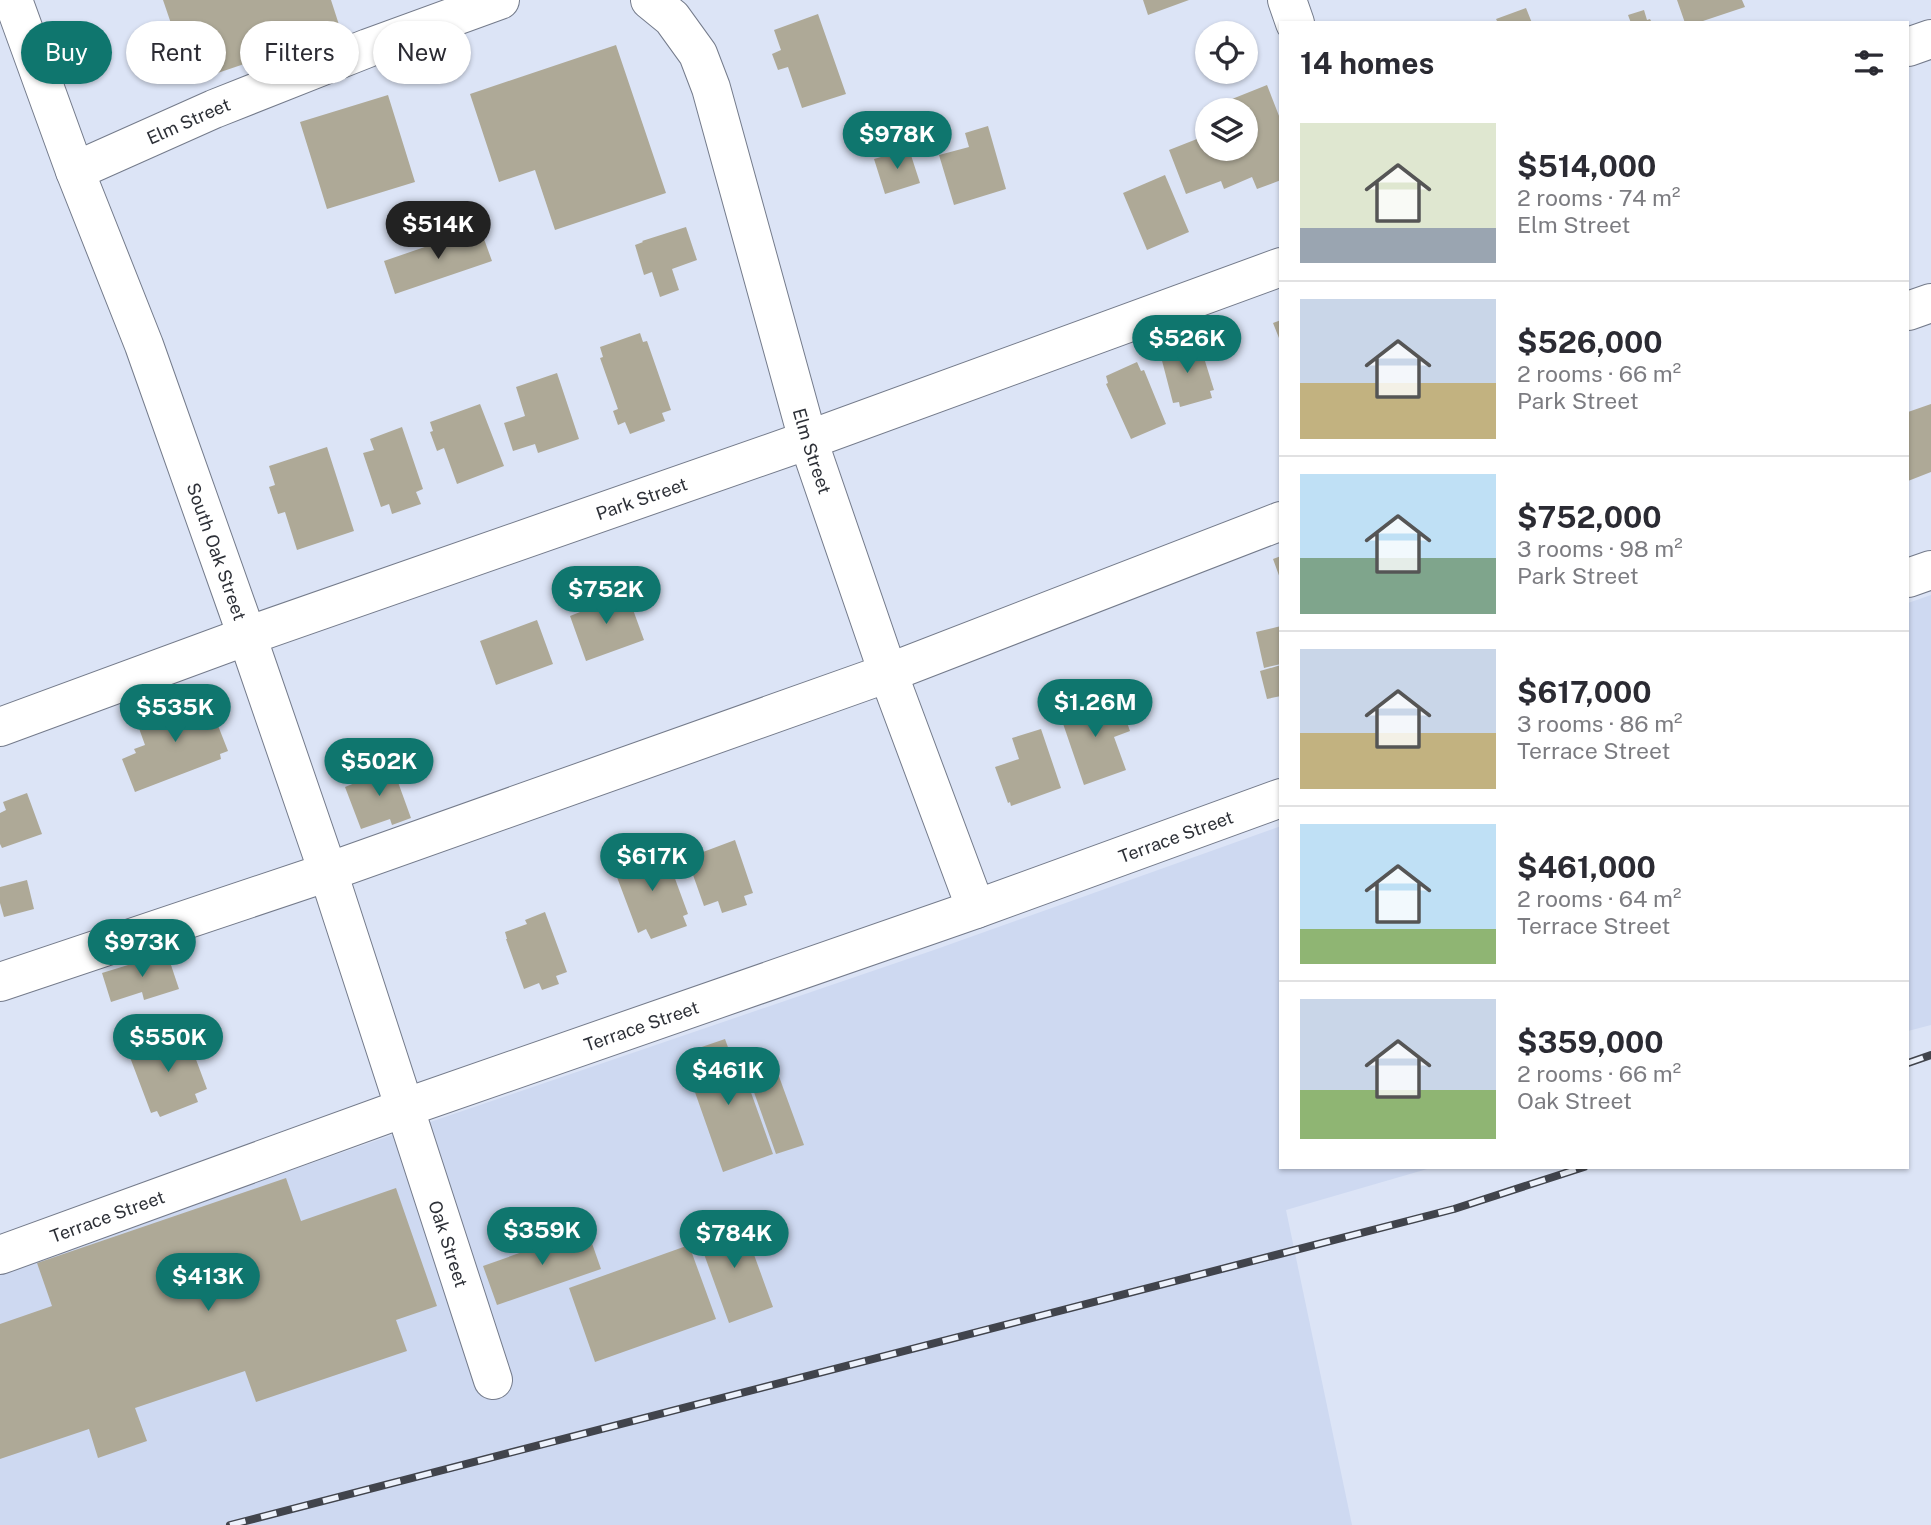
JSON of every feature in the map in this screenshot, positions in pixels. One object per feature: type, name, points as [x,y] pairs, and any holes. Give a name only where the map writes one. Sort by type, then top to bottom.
[{"type":"street","name":"South Oak Street","points":[[13,0],[75,171],[144,345],[247,636],[328,872],[404,1108]]},
{"type":"street","name":"Elm Street","points":[[75,171],[214,109],[368,48],[500,0]]},
{"type":"street","name":"Elm Street","points":[[650,0],[673,18],[698,54],[711,88],[807,440],[888,673],[976,909]]},
{"type":"street","points":[[1287,0],[1293,21]]},
{"type":"street","points":[[1909,47],[1931,38]]},
{"type":"street","name":"Park Street","points":[[0,727],[247,636],[807,440],[1279,268]]},
{"type":"street","points":[[1909,311],[1931,303]]},
{"type":"street","points":[[0,982],[328,872],[888,673],[1279,522]]},
{"type":"street","points":[[1909,578],[1931,570]]},
{"type":"street","name":"Terrace Street","points":[[0,1255],[404,1108],[976,909],[1279,799]]},
{"type":"street","name":"Oak Street","points":[[404,1108],[493,1380]]},
{"type":"shaded area","points":[[1931,595],[1931,1025],[1909,1031],[1909,603]]},
{"type":"shaded area","points":[[1279,827],[1279,1169],[1427,1169],[1286,1210],[1352,1525],[0,1525],[0,1272],[934,950]]},
{"type":"building","points":[[163,0],[331,0],[338,21],[240,21],[240,65],[226,70],[226,21],[170,21]]},
{"type":"building","points":[[1143,0],[1189,0],[1148,15]]},
{"type":"building","points":[[1677,0],[1742,0],[1745,7],[1703,21],[1684,21]]},
{"type":"building","points":[[1526,8],[1531,21],[1497,21],[1496,19]]},
{"type":"building","points":[[1644,10],[1647,20],[1651,21],[1630,21],[1628,15]]},
{"type":"building","points":[[818,14],[846,94],[802,108],[788,67],[778,70],[772,54],[781,50],[774,30]]},
{"type":"building","points":[[616,45],[666,193],[555,230],[535,170],[499,182],[470,94]]},
{"type":"building","points":[[1267,85],[1279,116],[1279,181],[1257,189],[1252,177],[1224,189],[1221,181],[1186,194],[1169,150],[1195,140],[1195,161],[1258,161],[1258,98],[1234,98]]},
{"type":"building","points":[[388,95],[415,182],[327,209],[300,122]]},
{"type":"building","points":[[988,126],[1006,189],[954,205],[939,155],[969,147],[965,133]]},
{"type":"building","points":[[909,149],[920,183],[885,194],[874,159]]},
{"type":"building","points":[[1165,175],[1189,232],[1147,250],[1123,193]]},
{"type":"building","points":[[686,227],[697,260],[672,269],[679,290],[660,297],[652,272],[644,275],[635,245]]},
{"type":"building","points":[[480,228],[492,261],[395,294],[384,261]]},
{"type":"building","points":[[1279,321],[1279,338],[1273,323]]},
{"type":"building","points":[[640,333],[643,342],[647,341],[671,410],[662,413],[665,421],[630,434],[625,422],[618,425],[613,411],[618,409],[600,358],[603,357],[600,347]]},
{"type":"building","points":[[1193,343],[1195,347],[1200,345],[1214,390],[1210,391],[1212,398],[1180,407],[1179,402],[1173,403],[1160,353]]},
{"type":"building","points":[[1137,362],[1141,371],[1144,370],[1166,424],[1131,439],[1106,384],[1106,376]]},
{"type":"building","points":[[557,373],[579,439],[538,453],[535,444],[513,451],[504,423],[525,416],[516,387]]},
{"type":"building","points":[[480,404],[504,466],[457,484],[444,448],[437,451],[430,432],[433,431],[430,422]]},
{"type":"building","points":[[1931,404],[1931,472],[1909,481],[1909,412]]},
{"type":"building","points":[[402,427],[423,489],[416,492],[421,504],[392,514],[389,504],[381,507],[363,453],[374,450],[370,439]]},
{"type":"building","points":[[327,447],[354,531],[297,550],[285,512],[278,514],[269,487],[275,485],[269,466]]},
{"type":"building","points":[[1279,557],[1279,576],[1273,559]]},
{"type":"building","points":[[627,593],[644,640],[586,661],[570,616],[580,612],[577,605],[607,595],[609,599]]},
{"type":"building","points":[[537,620],[553,664],[496,685],[480,641]]},
{"type":"building","points":[[1279,626],[1279,664],[1264,668],[1256,632]]},
{"type":"building","points":[[1279,666],[1279,696],[1267,699],[1260,671]]},
{"type":"building","points":[[206,695],[228,751],[220,754],[221,759],[135,792],[122,759],[136,753],[134,749],[145,745],[136,720]]},
{"type":"building","points":[[1119,700],[1130,731],[1114,737],[1126,770],[1084,785],[1058,709],[1081,701],[1085,712]]},
{"type":"building","points":[[1041,729],[1061,788],[1011,806],[995,767],[1019,759],[1012,738]]},
{"type":"building","points":[[390,760],[411,818],[392,825],[390,819],[361,829],[345,787],[377,774],[374,765]]},
{"type":"building","points":[[27,793],[42,834],[2,848],[0,813],[6,810],[3,802]]},
{"type":"building","points":[[735,840],[753,893],[744,896],[747,905],[722,913],[718,901],[704,906],[687,858]]},
{"type":"building","points":[[663,846],[688,914],[683,916],[687,926],[651,939],[646,929],[638,933],[612,864]]},
{"type":"building","points":[[27,880],[34,909],[4,917],[0,903],[0,887]]},
{"type":"building","points":[[545,912],[567,972],[556,976],[559,984],[542,990],[539,983],[524,989],[505,932],[527,924],[525,920]]},
{"type":"building","points":[[167,953],[179,989],[144,1000],[142,992],[111,1002],[102,973]]},
{"type":"building","points":[[185,1030],[207,1089],[195,1094],[198,1102],[160,1117],[157,1111],[151,1113],[128,1052]]},
{"type":"building","points":[[725,1039],[733,1061],[739,1059],[773,1154],[723,1172],[690,1078],[695,1076],[687,1052]]},
{"type":"building","points":[[777,1071],[804,1145],[776,1154],[750,1081]]},
{"type":"building","points":[[286,1178],[301,1221],[396,1188],[437,1306],[396,1320],[407,1351],[256,1402],[245,1371],[135,1408],[147,1441],[98,1458],[89,1429],[0,1459],[0,1324],[52,1306],[37,1263]]},
{"type":"building","points":[[740,1216],[773,1307],[729,1323],[696,1232]]},
{"type":"building","points":[[587,1229],[601,1269],[497,1305],[483,1266]]},
{"type":"building","points":[[689,1245],[716,1319],[595,1362],[569,1288]]},
{"type":"railway","points":[[1909,1063],[1931,1055]]},
{"type":"railway","points":[[230,1525],[1454,1209],[1578,1169]]}]
